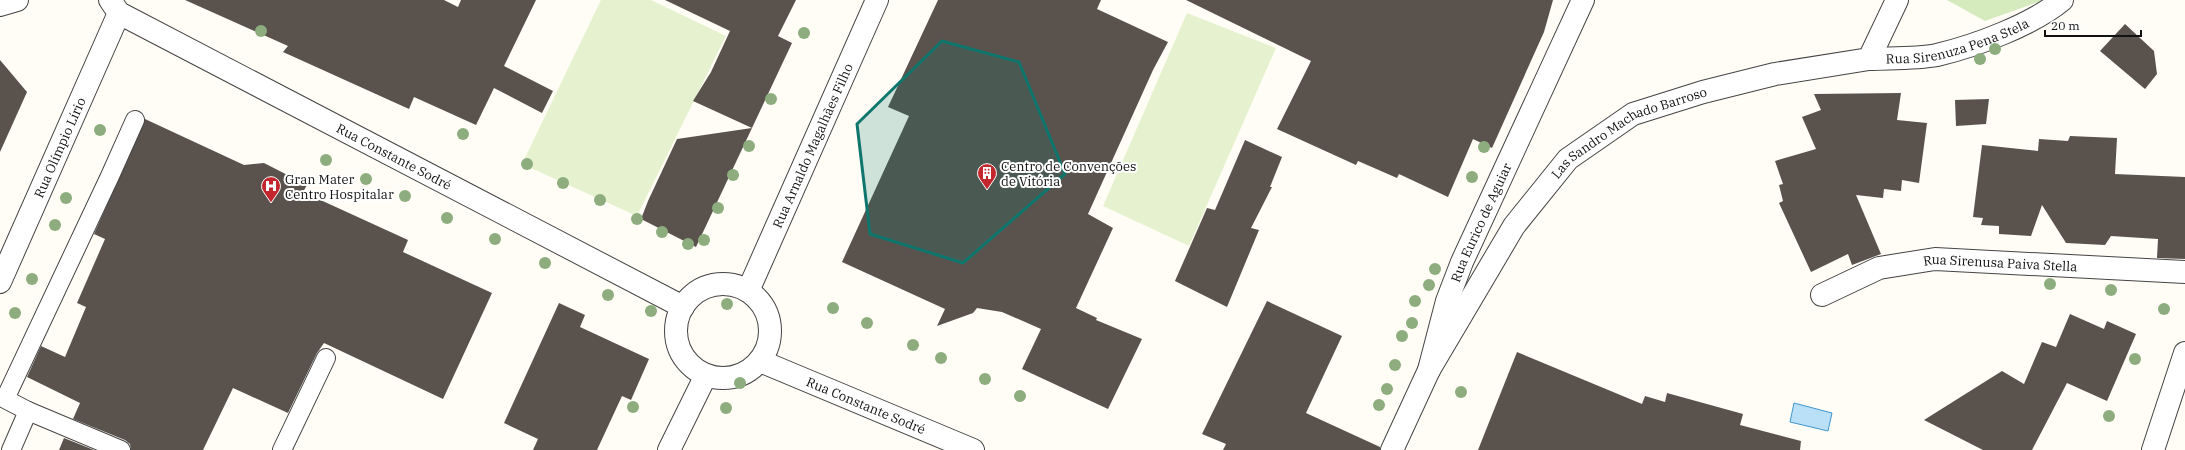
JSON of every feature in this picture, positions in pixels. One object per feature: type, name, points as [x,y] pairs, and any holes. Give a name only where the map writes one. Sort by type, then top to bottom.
[{"type":"street","points":[[0,6],[17,0]]},
{"type":"street","name":"Rua Arnaldo Magalhães Filho","points":[[748,291],[877,0]]},
{"type":"street","name":"Rua Eurico de Aguiar","points":[[1392,450],[1429,370],[1447,301],[1462,262],[1584,0]]},
{"type":"street","points":[[1870,59],[1897,0]]},
{"type":"street","name":"Rua Sirenuza Pena Stela","points":[[1870,59],[1936,55],[2004,33],[2053,8],[2062,0]]},
{"type":"street","name":"Rua Olímpio Lírio","points":[[0,282],[114,7]]},
{"type":"street","name":"Rua Constante Sodré","points":[[114,7],[683,307]]},
{"type":"street","name":"Las Sandro Machado Barroso","points":[[1429,370],[1514,226],[1568,159],[1633,114],[1703,92],[1775,74],[1870,59]]},
{"type":"street","name":"Rua Sirenusa Paiva Stella","points":[[1822,295],[1879,268],[1934,260],[2185,272]]},
{"type":"street","points":[[719,284],[734,285],[748,291],[762,305],[769,323],[769,343],[760,361],[749,371],[735,377],[721,379],[706,375],[692,366],[682,354],[677,338],[677,322],[683,307],[692,295],[705,288],[719,284]]},
{"type":"street","points":[[2154,450],[2185,353]]},
{"type":"street","name":"Rua Constante Sodré","points":[[760,361],[973,450]]},
{"type":"street","points":[[668,450],[706,375]]},
{"type":"lane","points":[[121,450],[28,411],[5,399],[135,120]]},
{"type":"lane","points":[[282,450],[326,358]]},
{"type":"lane","points":[[11,450],[28,411]]},
{"type":"highlighted area","points":[[942,41],[1019,62],[1065,174],[963,263],[870,234],[857,124]]},
{"type":"green space","points":[[601,0],[651,0],[726,36],[637,216],[522,164]]},
{"type":"green space","points":[[1947,0],[2044,0],[1985,21]]},
{"type":"green space","points":[[1187,13],[1276,48],[1189,246],[1103,206]]},
{"type":"water","points":[[1794,403],[1832,413],[1828,431],[1790,422]]},
{"type":"building","points":[[185,0],[444,0],[458,7],[461,0],[536,0],[504,66],[553,91],[542,113],[494,88],[476,125],[414,97],[409,109],[283,52],[288,46]]},
{"type":"building","points":[[665,0],[796,0],[778,36],[792,43],[752,128],[693,101],[711,72],[730,31]]},
{"type":"building","name":"Centro de Convenções de Vitória","points":[[938,0],[1101,0],[1097,9],[1168,42],[1153,70],[1088,214],[1113,228],[1076,308],[1097,318],[1096,320],[1142,339],[1108,409],[1022,369],[1041,329],[1002,312],[977,308],[973,313],[937,326],[945,309],[842,262],[909,116],[888,107]]},
{"type":"building","points":[[1186,0],[1553,0],[1544,32],[1492,148],[1473,139],[1448,197],[1399,174],[1397,178],[1358,161],[1356,165],[1277,129],[1311,61]]},
{"type":"building","points":[[2125,24],[2154,51],[2157,74],[2145,89],[2100,51]]},
{"type":"building","points":[[0,60],[27,92],[0,152]]},
{"type":"building","points":[[1901,93],[1897,120],[1927,123],[1919,183],[1902,180],[1901,191],[1884,189],[1883,198],[1856,195],[1881,254],[1852,265],[1848,254],[1811,272],[1779,203],[1783,201],[1779,185],[1783,184],[1775,161],[1816,149],[1802,117],[1821,110],[1814,94]]},
{"type":"building","points":[[1989,99],[1986,124],[1956,126],[1955,100]]},
{"type":"building","points":[[145,119],[244,165],[264,163],[307,185],[303,192],[408,240],[403,252],[492,293],[443,399],[324,343],[317,353],[288,413],[233,388],[203,450],[131,450],[130,444],[125,440],[73,419],[80,403],[27,377],[41,346],[65,357],[86,307],[77,303],[105,239],[94,234]]},
{"type":"building","points":[[752,128],[696,247],[641,219],[677,139]]},
{"type":"building","points":[[2070,136],[2117,138],[2115,174],[2185,177],[2185,259],[2157,258],[2158,239],[2111,236],[2105,245],[2066,243],[2042,205],[2031,236],[1999,234],[1999,226],[1981,225],[1983,218],[1973,217],[1982,145],[2038,151],[2039,139],[2068,141]]},
{"type":"building","points":[[1245,140],[1282,157],[1270,187],[1272,187],[1251,228],[1259,230],[1227,307],[1175,281],[1207,208],[1215,210]]},
{"type":"building","points":[[1267,301],[1342,336],[1306,413],[1380,447],[1380,450],[1223,450],[1226,444],[1202,434]]},
{"type":"building","points":[[559,303],[585,315],[580,327],[649,359],[631,400],[622,396],[597,450],[533,450],[538,439],[504,423]]},
{"type":"building","points":[[2070,314],[2104,329],[2107,321],[2136,334],[2107,401],[2067,383],[2032,450],[1983,450],[1924,420],[2002,371],[2024,384],[2042,342],[2056,347]]},
{"type":"building","points":[[1517,352],[1642,404],[1645,396],[1665,402],[1667,393],[1743,414],[1740,425],[1801,441],[1800,450],[1478,450]]},
{"type":"building","points":[[64,438],[94,450],[59,450]]},
{"type":"place","name":"Centro de Convenções de Vitória","points":[[987,190]]},
{"type":"place","name":"Gran Mater Centro Hospitalar","points":[[271,203]]}]
